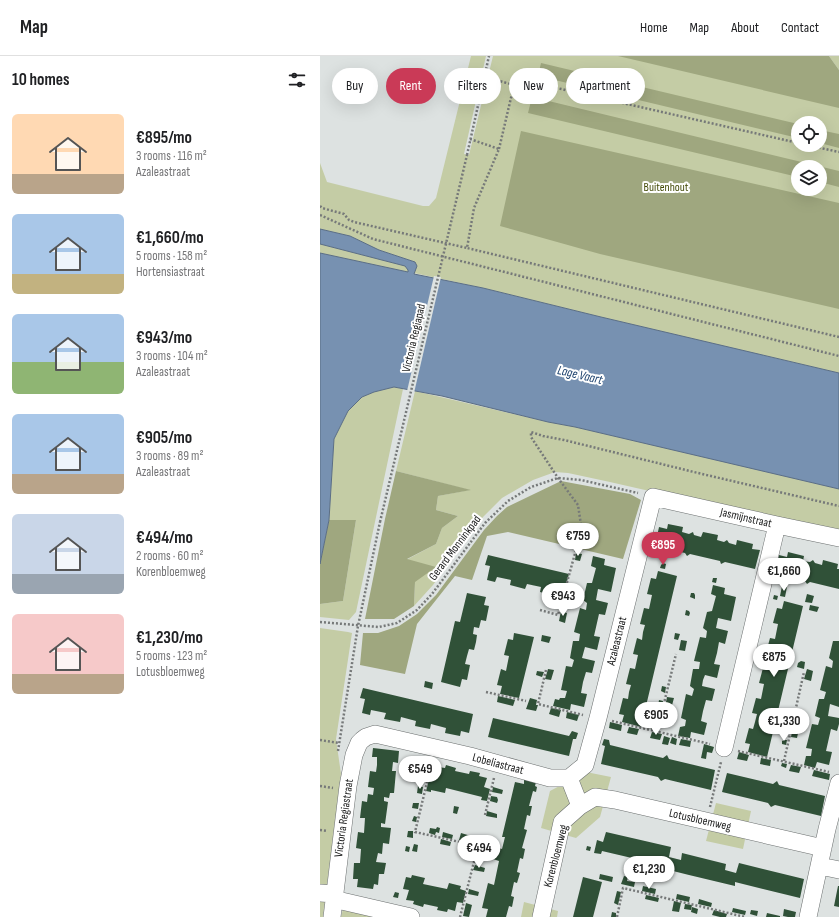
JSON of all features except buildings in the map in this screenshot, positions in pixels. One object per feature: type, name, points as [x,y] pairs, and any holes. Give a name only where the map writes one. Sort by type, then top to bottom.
[{"type":"street","name":"Jasmijnstraat","points":[[653,496],[839,538]]},
{"type":"street","name":"Azaleastraat","points":[[569,778],[585,765],[653,496]]},
{"type":"street","points":[[724,748],[777,525]]},
{"type":"street","name":"Lobeliastraat","points":[[359,743],[366,737],[375,734],[550,778],[569,778]]},
{"type":"street","name":"Victoria Regiastraat","points":[[332,917],[329,895],[354,755],[359,743]]},
{"type":"street","points":[[569,778],[580,806]]},
{"type":"street","points":[[808,917],[823,848],[833,830],[836,778]]},
{"type":"street","name":"Lotusbloemweg","points":[[580,806],[595,797],[615,800],[823,848]]},
{"type":"street","name":"Korenbloemweg","points":[[541,917],[562,822],[580,806]]},
{"type":"street","points":[[820,866],[839,870]]},
{"type":"street","points":[[329,895],[411,917]]},
{"type":"path","name":"Victoria Regiapad","points":[[487,68],[490,56]]},
{"type":"path","points":[[558,88],[791,141]]},
{"type":"path","name":"Victoria Regiapad","points":[[358,626],[380,522],[478,104]]},
{"type":"path","points":[[467,248],[474,208],[499,149],[510,104]]},
{"type":"path","points":[[470,139],[499,149]]},
{"type":"path","points":[[827,149],[839,152]]},
{"type":"path","points":[[320,206],[322,208],[344,214],[349,220],[354,222],[839,337]]},
{"type":"path","points":[[320,215],[373,239],[839,356]]},
{"type":"path","points":[[540,610],[558,615],[579,539],[581,525],[578,505],[531,437],[531,432],[698,474],[839,506]]},
{"type":"path","name":"Gerard Monninkpad","points":[[320,622],[379,627],[397,623],[417,610],[432,594],[485,522],[508,501],[531,487],[558,478],[581,480],[653,496]]},
{"type":"path","points":[[658,732],[676,654]]},
{"type":"path","points":[[546,670],[538,704],[784,761],[836,778]]},
{"type":"path","points":[[784,761],[804,672]]},
{"type":"path","points":[[486,692],[526,701]]},
{"type":"path","points":[[320,740],[339,743]]},
{"type":"path","points":[[435,748],[416,832],[478,846],[460,917]]},
{"type":"path","points":[[707,822],[724,748]]},
{"type":"path","points":[[485,814],[498,764]]},
{"type":"path","points":[[320,786],[334,788]]},
{"type":"path","points":[[320,830],[329,831]]},
{"type":"path","points":[[617,917],[624,888],[745,917]]},
{"type":"green space","name":"Buitenhout","points":[[471,56],[486,56],[483,68],[468,68]]},
{"type":"green space","name":"Buitenhout","points":[[493,56],[819,56],[839,87],[839,373],[483,288],[414,273],[416,268],[415,262],[379,250],[350,236],[320,229],[320,163],[327,182],[423,206],[429,206],[436,198],[459,104],[475,104],[464,154],[469,155],[481,104],[501,104],[501,68],[490,68]]},
{"type":"green space","points":[[618,56],[829,56],[839,70],[839,108]]},
{"type":"green space","points":[[829,56],[839,56],[839,70]]},
{"type":"green space","points":[[541,63],[566,69],[566,83],[558,81],[558,68],[540,68]]},
{"type":"green space","points":[[645,88],[791,122],[791,136],[645,102]]},
{"type":"green space","points":[[558,103],[793,160],[791,160],[791,175],[528,113],[530,104]]},
{"type":"green space","points":[[521,131],[791,192],[791,196],[808,196],[839,203],[839,309],[600,254],[500,226]]},
{"type":"green space","points":[[827,131],[839,134],[839,148],[827,145]]},
{"type":"green space","points":[[827,168],[839,171],[839,187],[827,184]]},
{"type":"green space","points":[[320,244],[406,266],[409,270],[408,272],[320,253]]},
{"type":"green space","points":[[394,387],[403,389],[356,612],[349,620],[320,617],[320,604],[343,601],[356,520],[329,520],[334,439],[348,411],[362,397]]},
{"type":"green space","points":[[415,391],[839,489],[839,535],[602,480],[555,472],[533,480],[502,498],[483,517],[433,585],[414,606],[415,582],[406,560],[436,544],[442,528],[458,516],[436,510],[438,496],[469,490],[396,471]]},
{"type":"green space","points":[[396,471],[471,490],[438,496],[436,510],[458,516],[442,528],[436,544],[407,559],[436,567],[415,582],[414,606],[394,619],[365,619],[385,519]]},
{"type":"green space","points":[[561,481],[630,494],[641,500],[623,559],[508,532],[487,536],[472,580],[455,576],[417,624],[405,674],[360,665],[363,633],[378,633],[399,626],[417,614],[436,595],[484,530],[497,516],[507,507]]},
{"type":"green space","points":[[329,520],[356,520],[343,601],[320,604],[320,564]]},
{"type":"green space","points":[[320,628],[352,633],[336,739],[341,774],[323,917],[320,917]]},
{"type":"green space","points":[[586,772],[611,777],[600,817],[576,838],[541,828],[550,791]]},
{"type":"green space","points":[[716,803],[751,811],[743,849],[706,841]]},
{"type":"green space","points":[[524,902],[558,911],[557,917],[521,917]]},
{"type":"green space","points":[[343,909],[385,917],[341,917]]},
{"type":"water","name":"Lage Vaart","points":[[320,229],[350,236],[379,250],[415,262],[417,266],[414,274],[483,288],[839,373],[839,489],[442,396],[394,387],[362,397],[348,411],[334,439],[329,520],[320,564],[320,253],[408,272],[408,270],[405,266],[320,244]]},
{"type":"pier","points":[[434,276],[441,277],[414,393],[407,391]]}]
